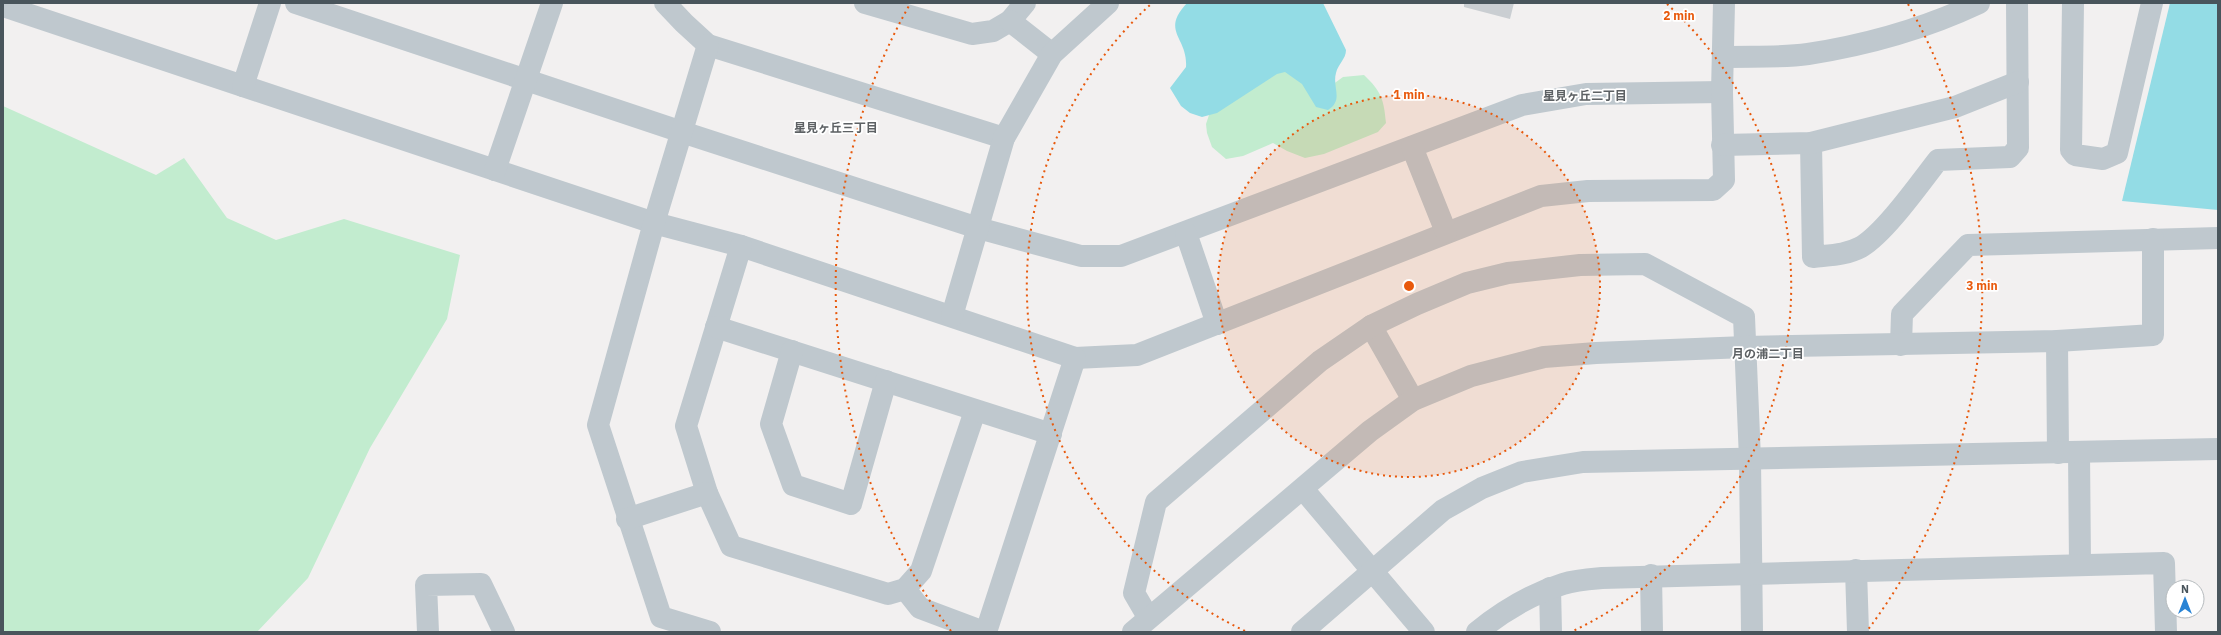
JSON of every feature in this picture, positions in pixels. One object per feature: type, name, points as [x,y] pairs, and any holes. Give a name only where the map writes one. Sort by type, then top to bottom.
[{"type":"street","points":[[243,86],[270,3]]},
{"type":"street","points":[[296,3],[527,78],[682,132],[978,228],[1081,256],[1121,256],[1186,233],[1522,105],[1586,94],[1722,92]]},
{"type":"street","points":[[494,170],[552,3]]},
{"type":"street","points":[[665,3],[684,24],[708,45],[1004,138]]},
{"type":"street","points":[[876,5],[972,34],[993,31],[1010,21],[1025,3]]},
{"type":"street","points":[[952,316],[1004,138],[1052,54],[1108,3]]},
{"type":"street","points":[[3,6],[654,223],[741,246],[1075,358],[1137,355],[1446,232],[1541,196],[1588,190],[1713,190],[1724,180],[1722,145],[1724,3]]},
{"type":"street","points":[[1723,57],[1807,54],[1877,39],[1946,19],[1979,3]]},
{"type":"street","points":[[1811,143],[1813,257],[1841,254],[1862,246],[1888,222],[1938,160],[2010,157],[2018,148],[2017,3]]},
{"type":"street","points":[[2073,3],[2071,150],[2075,155],[2103,159],[2117,153],[2152,3]]},
{"type":"street","points":[[1010,21],[1052,54]]},
{"type":"street","points":[[708,45],[654,223],[598,425],[627,519],[661,617],[710,632]]},
{"type":"street","points":[[1722,145],[1811,143],[1955,107],[2018,82]]},
{"type":"street","points":[[1412,147],[1446,232]]},
{"type":"street","points":[[1186,233],[1217,324]]},
{"type":"street","points":[[1902,345],[1902,314],[1968,245],[2218,238]]},
{"type":"street","points":[[1133,632],[1148,617],[1370,432],[1414,400],[1471,376],[1544,357],[1596,353],[1745,347],[2057,342],[2153,335],[2153,239]]},
{"type":"street","points":[[741,246],[686,426],[707,493],[730,546],[888,594],[905,589],[921,571],[974,411]]},
{"type":"street","points":[[1148,617],[1134,593],[1156,502],[1320,361],[1371,326],[1467,283],[1508,273],[1580,265],[1645,264],[1744,317],[1750,459],[1750,573],[1752,632]]},
{"type":"street","points":[[1371,326],[1414,400]]},
{"type":"street","points":[[716,327],[886,381],[974,411],[1051,434]]},
{"type":"street","points":[[2057,342],[2080,565]]},
{"type":"street","points":[[792,351],[771,424],[793,485],[850,504],[886,381]]},
{"type":"street","points":[[905,589],[920,608],[985,632],[1075,358]]},
{"type":"street","points":[[1302,632],[1443,510],[1482,488],[1522,472],[1583,462],[2218,449]]},
{"type":"street","points":[[1303,489],[1424,632]]},
{"type":"street","points":[[627,519],[707,493]]},
{"type":"street","points":[[1477,632],[1504,610],[1550,588],[1564,583],[1602,578],[1651,575],[2164,563],[2166,632]]},
{"type":"street","points":[[1856,570],[1858,632]]},
{"type":"street","points":[[1651,575],[1652,632]]},
{"type":"street","points":[[428,632],[426,585],[481,584],[504,632]]},
{"type":"street","points":[[1550,588],[1551,632]]},
{"type":"green space","points":[[1292,70],[1321,93],[1343,77],[1364,75],[1381,96],[1386,123],[1378,132],[1324,154],[1305,158],[1287,151],[1273,143],[1243,156],[1226,159],[1212,147],[1207,133],[1206,124],[1211,109],[1260,76]]},
{"type":"green space","points":[[3,106],[156,175],[184,158],[227,218],[276,240],[344,219],[460,255],[447,319],[370,448],[308,578],[257,632],[3,632]]},
{"type":"water","points":[[1187,3],[1323,3],[1346,50],[1345,56],[1336,73],[1335,83],[1337,98],[1333,106],[1328,110],[1316,107],[1302,84],[1285,72],[1277,74],[1217,113],[1202,117],[1190,113],[1181,106],[1170,88],[1186,67],[1186,57],[1175,28],[1179,13]]},
{"type":"water","points":[[2170,3],[2218,3],[2218,210],[2122,201]]},
{"type":"building","points":[[1464,3],[1514,3],[1510,19],[1464,7]]},
{"type":"district","name":"星見ヶ丘二丁目","points":[[1585,96]]},
{"type":"district","name":"星見ヶ丘三丁目","points":[[836,128]]},
{"type":"district","name":"月の浦二丁目","points":[[1768,354]]}]
